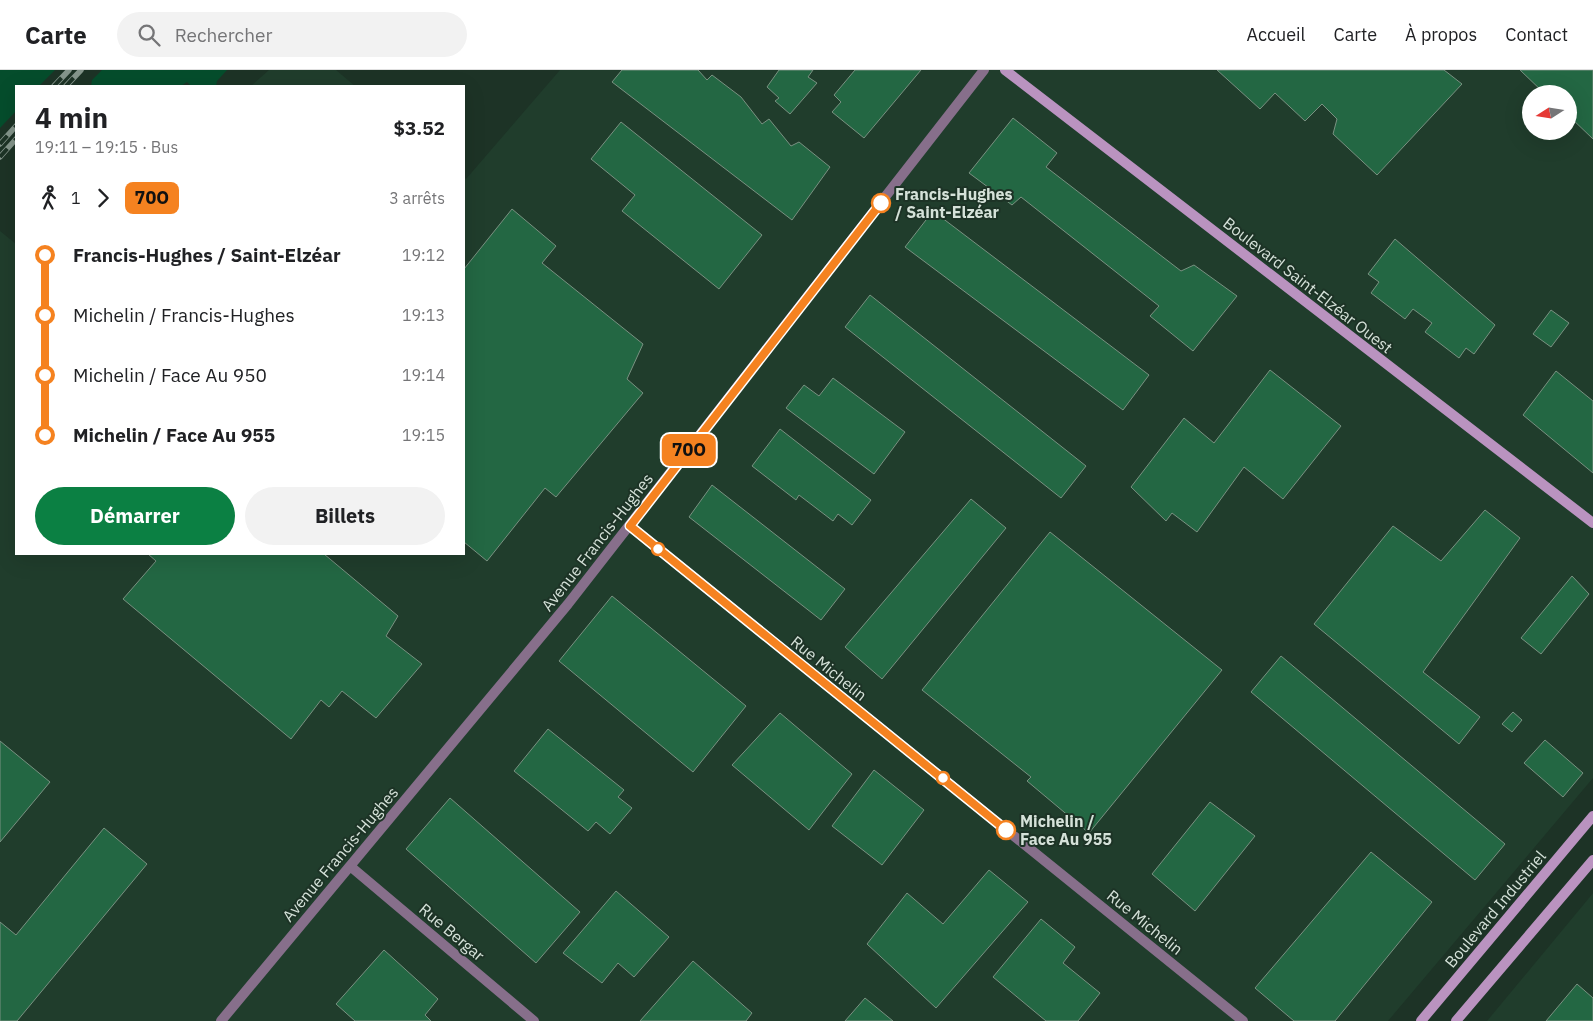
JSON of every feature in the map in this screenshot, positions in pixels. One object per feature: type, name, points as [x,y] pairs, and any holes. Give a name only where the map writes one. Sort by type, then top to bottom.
[{"type":"street","name":"Avenue Francis-Hughes","points":[[221,1021],[630,526],[984,70]]},
{"type":"street","name":"Boulevard Saint-Elzéar Ouest","points":[[1005,70],[1593,523]]},
{"type":"street","name":"Rue Michelin","points":[[630,526],[1243,1021]]},
{"type":"street","name":"Boulevard Industriel","points":[[1421,1021],[1593,816]]},
{"type":"street","points":[[1456,1021],[1593,860]]},
{"type":"street","name":"Rue Bergar","points":[[350,866],[534,1021]]},
{"type":"shaded area","points":[[269,70],[336,70],[354,85],[252,85]]},
{"type":"shaded area","points":[[560,70],[1593,70],[1593,778],[1388,1021],[0,1021],[0,231],[15,243],[15,555],[465,555],[465,178]]},
{"type":"shaded area","points":[[1593,893],[1593,1021],[1487,1021],[1589,898]]},
{"type":"green space","points":[[0,70],[55,70],[40,85],[15,85],[15,112],[0,128]]},
{"type":"green space","points":[[102,70],[227,70],[217,81],[216,85],[190,85],[187,82],[182,85],[91,85],[92,80]]},
{"type":"building","points":[[622,70],[698,70],[707,80],[712,75],[741,97],[762,124],[769,119],[791,146],[799,142],[830,167],[792,220],[612,82]]},
{"type":"building","points":[[779,70],[813,70],[808,77],[817,83],[790,114],[775,101],[779,98],[767,87]]},
{"type":"building","points":[[855,70],[921,70],[864,138],[832,112],[841,102],[834,95]]},
{"type":"building","points":[[1217,70],[1444,70],[1462,84],[1377,175],[1333,134],[1337,119],[1322,104],[1305,121],[1275,93],[1260,109]]},
{"type":"building","points":[[1520,70],[1593,70],[1593,139],[1578,125],[1578,85],[1536,85]]},
{"type":"building","points":[[1013,118],[1057,153],[1046,167],[1181,271],[1194,265],[1237,296],[1193,351],[1150,316],[1159,306],[1021,197],[1012,205],[969,173]]},
{"type":"building","points":[[621,122],[762,235],[719,289],[622,211],[635,195],[591,159]]},
{"type":"building","points":[[512,209],[556,246],[542,263],[643,344],[627,379],[643,393],[556,497],[545,488],[487,561],[465,543],[465,268]]},
{"type":"building","points":[[933,211],[1149,375],[1123,410],[905,247]]},
{"type":"building","points":[[1395,239],[1495,325],[1474,354],[1466,348],[1459,358],[1425,332],[1432,323],[1413,309],[1405,319],[1371,293],[1379,282],[1368,274]]},
{"type":"building","points":[[870,295],[1086,466],[1061,498],[845,327]]},
{"type":"building","points":[[1551,310],[1569,323],[1551,347],[1533,334]]},
{"type":"building","points":[[1270,370],[1341,426],[1283,499],[1244,467],[1197,532],[1172,513],[1166,521],[1131,487],[1184,418],[1214,443]]},
{"type":"building","points":[[1556,371],[1593,401],[1593,473],[1523,415]]},
{"type":"building","points":[[833,378],[905,432],[874,474],[786,408],[804,385],[819,396]]},
{"type":"building","points":[[780,429],[871,500],[852,525],[838,514],[833,521],[799,495],[796,500],[752,466]]},
{"type":"building","points":[[712,485],[845,589],[821,620],[689,517]]},
{"type":"building","points":[[971,499],[1006,528],[882,679],[845,647]]},
{"type":"building","points":[[1485,510],[1520,538],[1423,672],[1480,717],[1459,744],[1314,624],[1393,526],[1441,561]]},
{"type":"building","points":[[1050,532],[1222,670],[1089,833],[1027,781],[1031,777],[922,690]]},
{"type":"building","points":[[149,555],[325,555],[398,616],[386,636],[422,664],[376,718],[342,691],[329,707],[321,700],[291,739],[123,599],[156,561]]},
{"type":"building","points":[[1572,576],[1589,594],[1541,654],[1521,638]]},
{"type":"building","points":[[612,596],[746,706],[693,772],[559,661]]},
{"type":"building","points":[[1281,656],[1505,844],[1475,880],[1251,692]]},
{"type":"building","points":[[1513,712],[1522,720],[1512,732],[1502,724]]},
{"type":"building","points":[[780,713],[852,774],[809,830],[732,765]]},
{"type":"building","points":[[548,729],[624,790],[618,797],[632,808],[610,834],[596,822],[588,831],[514,771]]},
{"type":"building","points":[[1545,740],[1583,773],[1563,797],[1524,763]]},
{"type":"building","points":[[0,741],[50,782],[0,842]]},
{"type":"building","points":[[874,770],[924,810],[882,865],[832,826]]},
{"type":"building","points":[[450,798],[580,912],[536,963],[406,849]]},
{"type":"building","points":[[1210,802],[1255,836],[1195,911],[1152,874]]},
{"type":"building","points":[[104,828],[147,864],[17,1021],[0,1021],[0,922],[16,935]]},
{"type":"building","points":[[1371,852],[1432,902],[1335,1021],[1294,1021],[1255,988]]},
{"type":"building","points":[[989,870],[1028,902],[936,1008],[867,944],[907,893],[943,924]]},
{"type":"building","points":[[616,891],[669,937],[634,977],[618,963],[602,983],[563,953]]},
{"type":"building","points":[[1041,919],[1075,947],[1063,963],[1100,993],[1078,1021],[1046,1021],[993,977]]},
{"type":"building","points":[[384,950],[438,999],[425,1015],[431,1021],[355,1021],[336,1004]]},
{"type":"building","points":[[693,961],[752,1013],[746,1021],[640,1021]]},
{"type":"building","points":[[1577,984],[1593,998],[1593,1021],[1546,1021]]},
{"type":"building","points":[[865,998],[893,1021],[845,1021]]},
{"type":"railway","points":[[55,85],[69,70]]},
{"type":"railway","points":[[67,85],[81,70]]},
{"type":"railway","points":[[0,144],[15,127]]},
{"type":"railway","points":[[0,157],[15,140]]},
{"type":"bus line","name":"70O","points":[[881,203],[630,526],[1006,830]]},
{"type":"place","name":"Francis-Hughes / Saint-Elzéar","points":[[881,203]]},
{"type":"place","name":"Michelin / Face Au 955","points":[[1006,830]]}]
